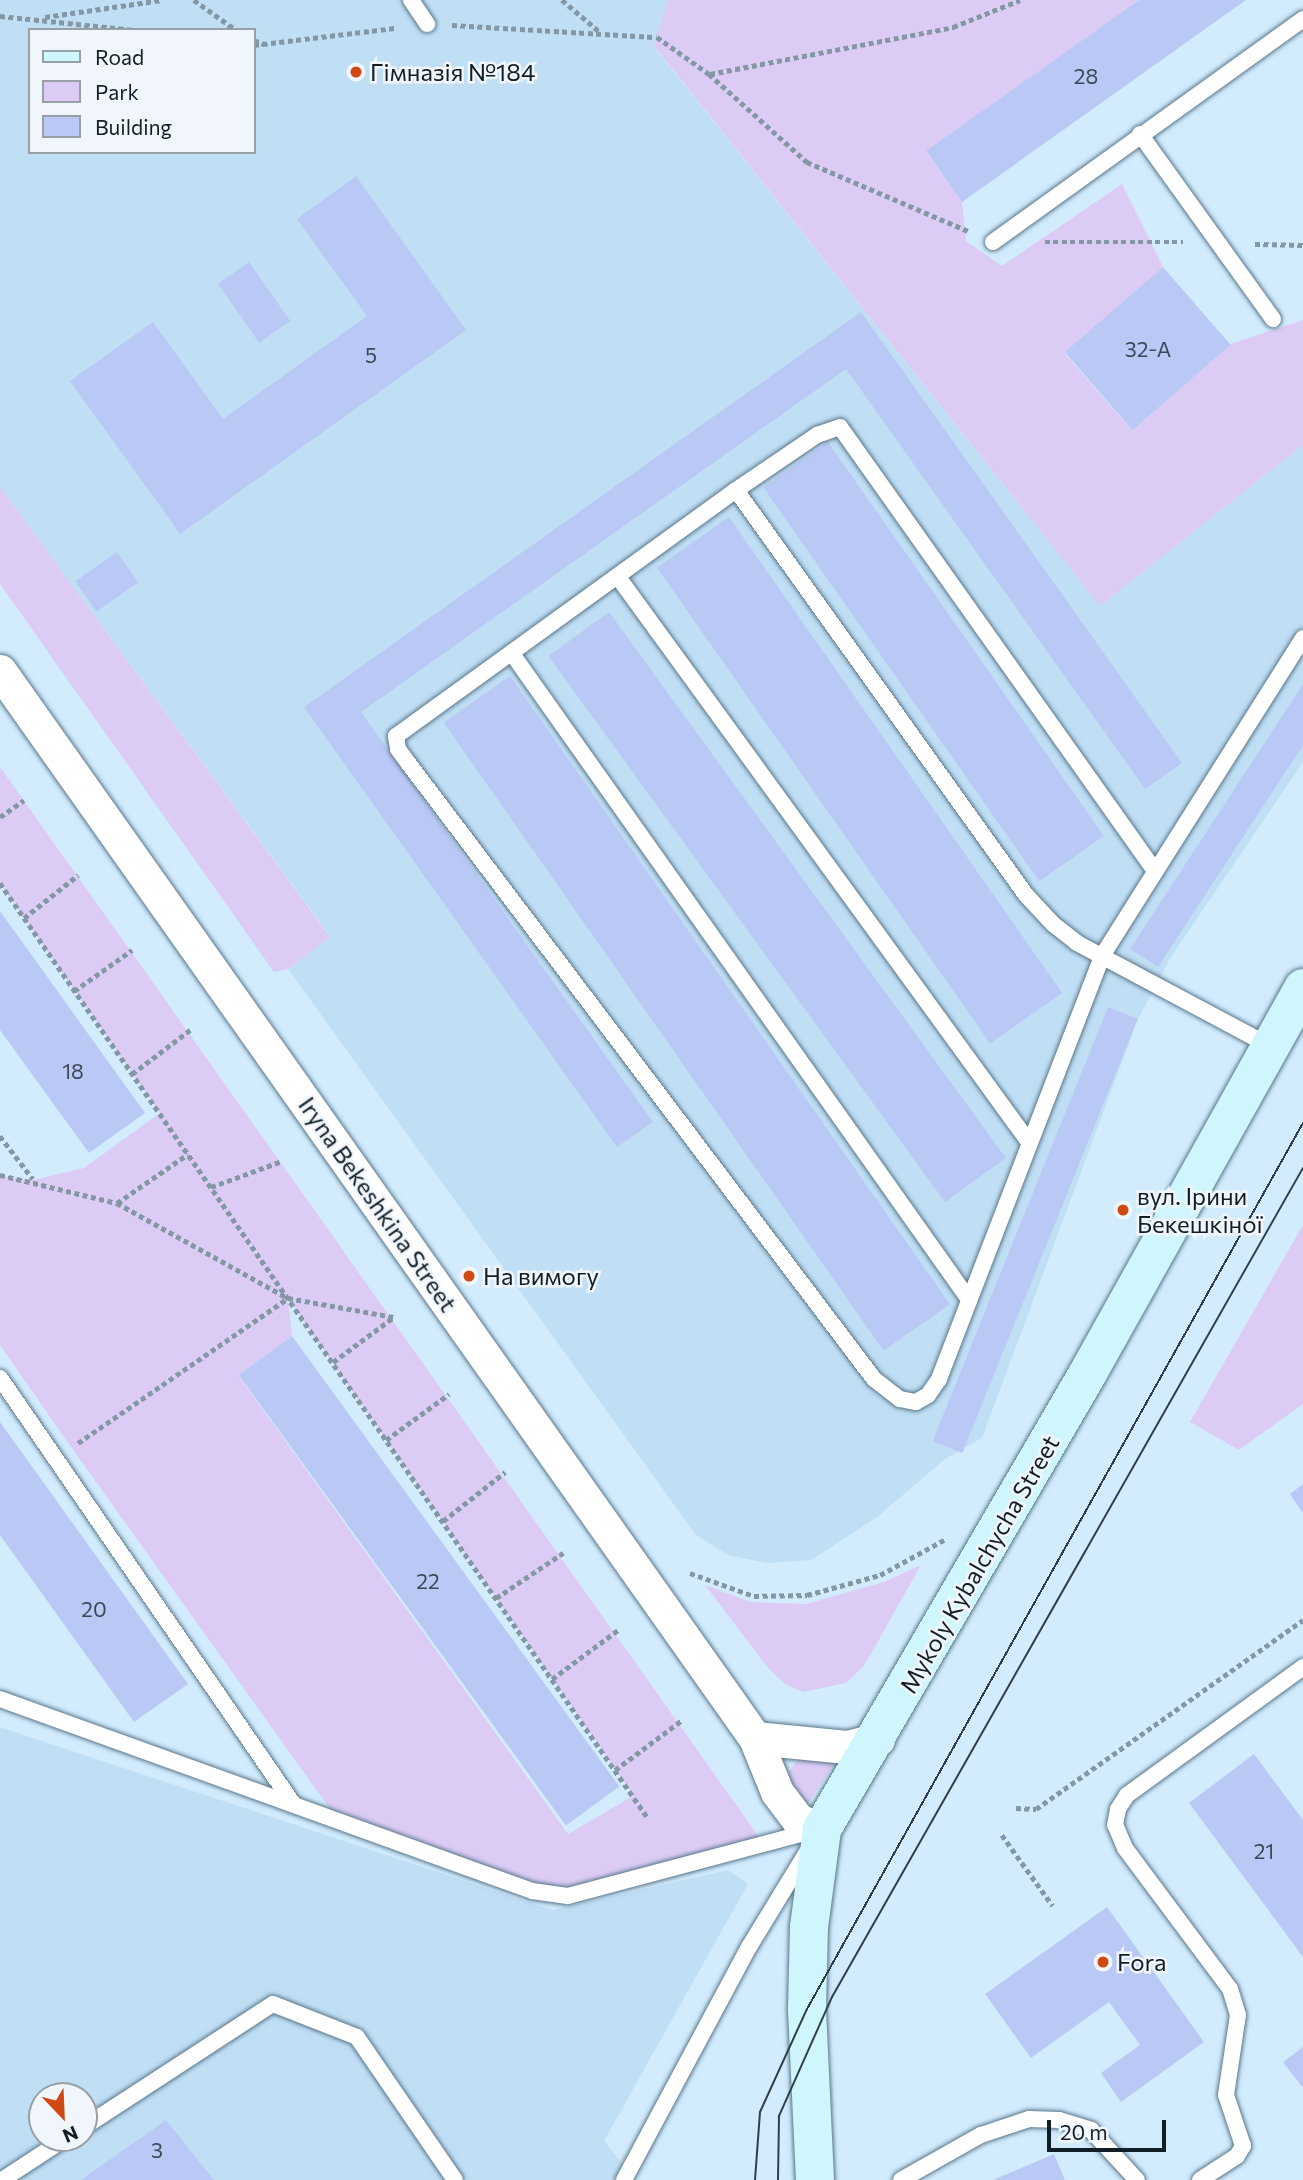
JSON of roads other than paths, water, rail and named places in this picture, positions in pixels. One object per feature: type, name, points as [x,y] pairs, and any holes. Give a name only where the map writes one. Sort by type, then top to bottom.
[{"type":"street","name":"Iryna Bekeshkina Street","points":[[0,671],[755,1738],[777,1792],[798,1820],[822,1829]]},
{"type":"street","name":"Mykoly Kybalchycha Street","points":[[816,2180],[807,2008],[809,1927],[822,1829],[878,1739],[1303,988]]},
{"type":"street","points":[[755,1738],[848,1747],[878,1739]]},
{"type":"street","points":[[777,1792],[776,1768],[788,1755],[813,1742]]},
{"type":"lane","points":[[411,0],[426,24]]},
{"type":"lane","points":[[993,242],[1303,19]]},
{"type":"lane","points":[[1140,134],[1273,319]]},
{"type":"lane","points":[[1155,871],[850,436],[840,427],[825,430],[736,489],[513,655],[402,729],[396,736],[398,749],[874,1379],[900,1399],[916,1402],[928,1395],[1102,956],[1303,638]]},
{"type":"lane","points":[[736,489],[1026,895],[1053,925],[1102,956],[1270,1046]]},
{"type":"lane","points":[[618,577],[1028,1141]]},
{"type":"lane","points":[[513,655],[968,1298]]},
{"type":"lane","points":[[0,1378],[294,1805]]},
{"type":"lane","points":[[1200,2180],[1237,2156],[1243,2146],[1226,2095],[1238,2015],[1230,1989],[1125,1848],[1115,1825],[1118,1809],[1127,1795],[1303,1667]]},
{"type":"lane","points":[[0,1699],[532,1891],[568,1896],[822,1829]]},
{"type":"lane","points":[[624,2180],[748,1947],[822,1829]]},
{"type":"lane","points":[[98,2118],[273,2004],[356,2037],[455,2180]]},
{"type":"lane","points":[[901,2180],[981,2135],[1029,2119],[1059,2120],[1091,2130],[1137,2180]]},
{"type":"lane","points":[[2,2180],[45,2152]]},
{"type":"tram line","points":[[755,2180],[760,2112],[807,2009],[1303,1123]]},
{"type":"tram line","points":[[778,2180],[779,2116],[832,1997],[1303,1168]]},
{"type":"place","name":"Гімназія №184","points":[[356,72]]},
{"type":"place","name":"вул. Ірини Бекешкіної","points":[[1123,1210]]},
{"type":"place","name":"На вимогу","points":[[469,1276]]},
{"type":"place","name":"Fora","points":[[1103,1962]]}]
